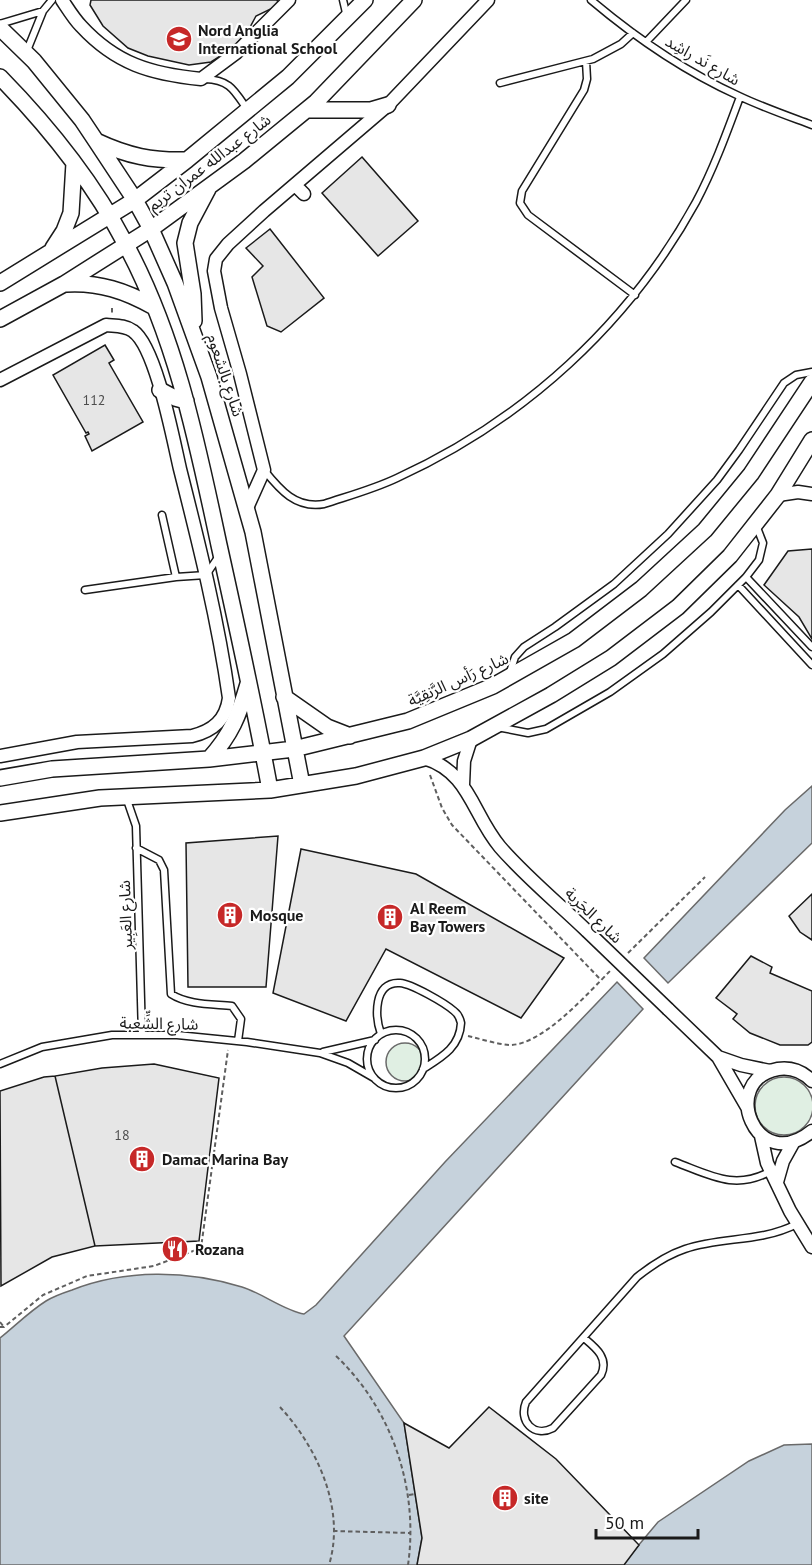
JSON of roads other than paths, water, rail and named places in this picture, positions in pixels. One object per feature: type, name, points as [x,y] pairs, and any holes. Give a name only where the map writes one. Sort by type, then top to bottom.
[{"type":"street","points":[[62,0],[79,25],[107,51],[143,69],[201,79],[236,53],[290,0]]},
{"type":"street","name":"شارع عبدالله عمران تريم","points":[[0,283],[135,200],[187,160],[288,77],[365,0]]},
{"type":"street","name":"شارع عبدالله عمران تريم","points":[[0,319],[64,284],[151,229],[244,161],[316,102],[414,0]]},
{"type":"street","points":[[247,508],[264,470],[221,308],[214,270],[216,259],[228,244],[300,190],[387,105],[488,0]]},
{"type":"street","name":"شارع بالشعوم","points":[[0,26],[26,53],[82,120],[135,200],[151,229],[194,333],[222,419],[253,532],[302,785]]},
{"type":"street","points":[[0,76],[74,164],[110,215],[126,244],[170,349],[195,432],[270,790]]},
{"type":"street","points":[[307,110],[370,110],[387,105]]},
{"type":"street","points":[[96,141],[129,155],[165,161],[187,160]]},
{"type":"street","points":[[51,251],[68,221],[74,186],[74,164]]},
{"type":"street","points":[[194,333],[193,294],[185,243],[190,223],[209,187]]},
{"type":"street","points":[[64,284],[81,283],[116,289],[136,296],[154,307]]},
{"type":"street","points":[[0,380],[106,326],[119,326],[132,331],[143,344],[160,390],[206,575],[229,698],[227,710],[218,724],[206,733],[192,736],[77,742],[0,756]]},
{"type":"street","name":"شارع رَأس الرَّنقِيَّة","points":[[0,778],[52,769],[209,759],[294,749],[408,721],[493,686],[574,640],[641,589],[705,530],[751,474],[812,382]]},
{"type":"street","points":[[160,390],[186,401]]},
{"type":"street","points":[[0,813],[62,802],[126,796],[270,790],[356,776],[424,758],[471,740],[611,658],[678,607],[730,556],[778,495],[812,441]]},
{"type":"street","points":[[778,495],[798,492],[812,494]]},
{"type":"street","points":[[209,759],[224,742],[236,723],[249,681]]},
{"type":"street","points":[[284,697],[327,727],[350,736]]},
{"type":"street","name":"شارع الجَرية","points":[[464,784],[464,761],[471,740]]},
{"type":"street","name":"شارع الجَرية","points":[[424,758],[450,771],[464,784],[479,817],[500,846],[718,1057],[747,1107],[749,1118],[761,1136]]},
{"type":"street","name":"شارع الجَرية","points":[[718,1057],[770,1071],[812,1070]]},
{"type":"street","points":[[747,1107],[751,1089],[762,1076],[770,1071]]},
{"type":"street","points":[[799,1071],[812,1081]]},
{"type":"street","points":[[761,1136],[782,1144],[793,1143],[812,1131]]},
{"type":"street","points":[[761,1136],[764,1154],[774,1177],[797,1224],[812,1247]]},
{"type":"street","points":[[774,1177],[793,1143]]},
{"type":"lane","points":[[26,53],[43,10],[52,0]]},
{"type":"lane","points":[[343,0],[347,18]]},
{"type":"lane","name":"شارع نَد راشِد","points":[[591,0],[633,33],[685,67],[740,97],[812,126]]},
{"type":"lane","points":[[646,42],[686,0]]},
{"type":"lane","points":[[0,26],[43,10]]},
{"type":"lane","points":[[500,83],[586,61],[608,53],[621,45],[633,33]]},
{"type":"lane","points":[[586,61],[587,79],[584,90],[522,191],[520,203],[528,215],[635,295]]},
{"type":"lane","points":[[201,79],[218,79],[231,86],[248,110]]},
{"type":"lane","points":[[264,470],[285,494],[304,504],[314,506],[324,504],[396,479],[464,444],[526,402],[584,352],[635,295],[668,250],[696,201],[720,150],[740,97]]},
{"type":"lane","points":[[509,677],[512,663],[524,647],[614,584],[693,508],[739,450],[784,383],[796,375],[812,372]]},
{"type":"lane","points":[[162,515],[176,576]]},
{"type":"lane","points":[[496,727],[520,733],[537,732],[555,725],[637,674],[663,654],[688,634],[746,577],[759,560],[763,549],[762,537],[755,525]]},
{"type":"lane","points":[[85,590],[176,576],[206,575],[221,553]]},
{"type":"lane","points":[[746,577],[812,647]]},
{"type":"lane","points":[[738,585],[812,665]]},
{"type":"lane","name":"شارع العَبِير","points":[[126,796],[134,816],[142,1035]]},
{"type":"lane","points":[[136,848],[159,860],[164,870],[171,994],[178,999],[198,1003],[232,1006],[241,1019],[238,1041]]},
{"type":"lane","points":[[381,1034],[376,1016],[379,998],[386,987],[399,983],[409,985],[455,1011],[461,1023],[459,1034],[446,1054],[423,1069],[413,1083],[397,1088],[388,1087],[374,1078],[367,1063],[370,1047],[381,1034],[398,1030],[414,1037],[424,1051],[423,1069]]},
{"type":"lane","name":"شارع الشِّعبة","points":[[0,1064],[42,1047],[112,1035],[177,1035],[320,1053],[348,1063],[374,1078]]},
{"type":"lane","name":"شارع الشِّعبة","points":[[320,1053],[375,1040]]},
{"type":"lane","points":[[675,1162],[726,1180],[744,1181],[774,1177]]},
{"type":"lane","points":[[584,1338],[601,1354],[604,1365],[601,1375],[553,1428],[543,1431],[533,1429],[524,1417],[526,1402],[637,1277],[669,1255],[700,1245],[769,1236],[797,1224]]},
{"type":"place","name":"Nord Anglia International School","points":[[179,39]]},
{"type":"place","name":"Mosque","points":[[230,915]]},
{"type":"place","name":"Al Reem Bay Towers","points":[[390,917]]},
{"type":"place","name":"Damac Marina Bay","points":[[142,1159]]},
{"type":"place","name":"Rozana","points":[[175,1249]]},
{"type":"place","name":"site","points":[[505,1498]]}]
